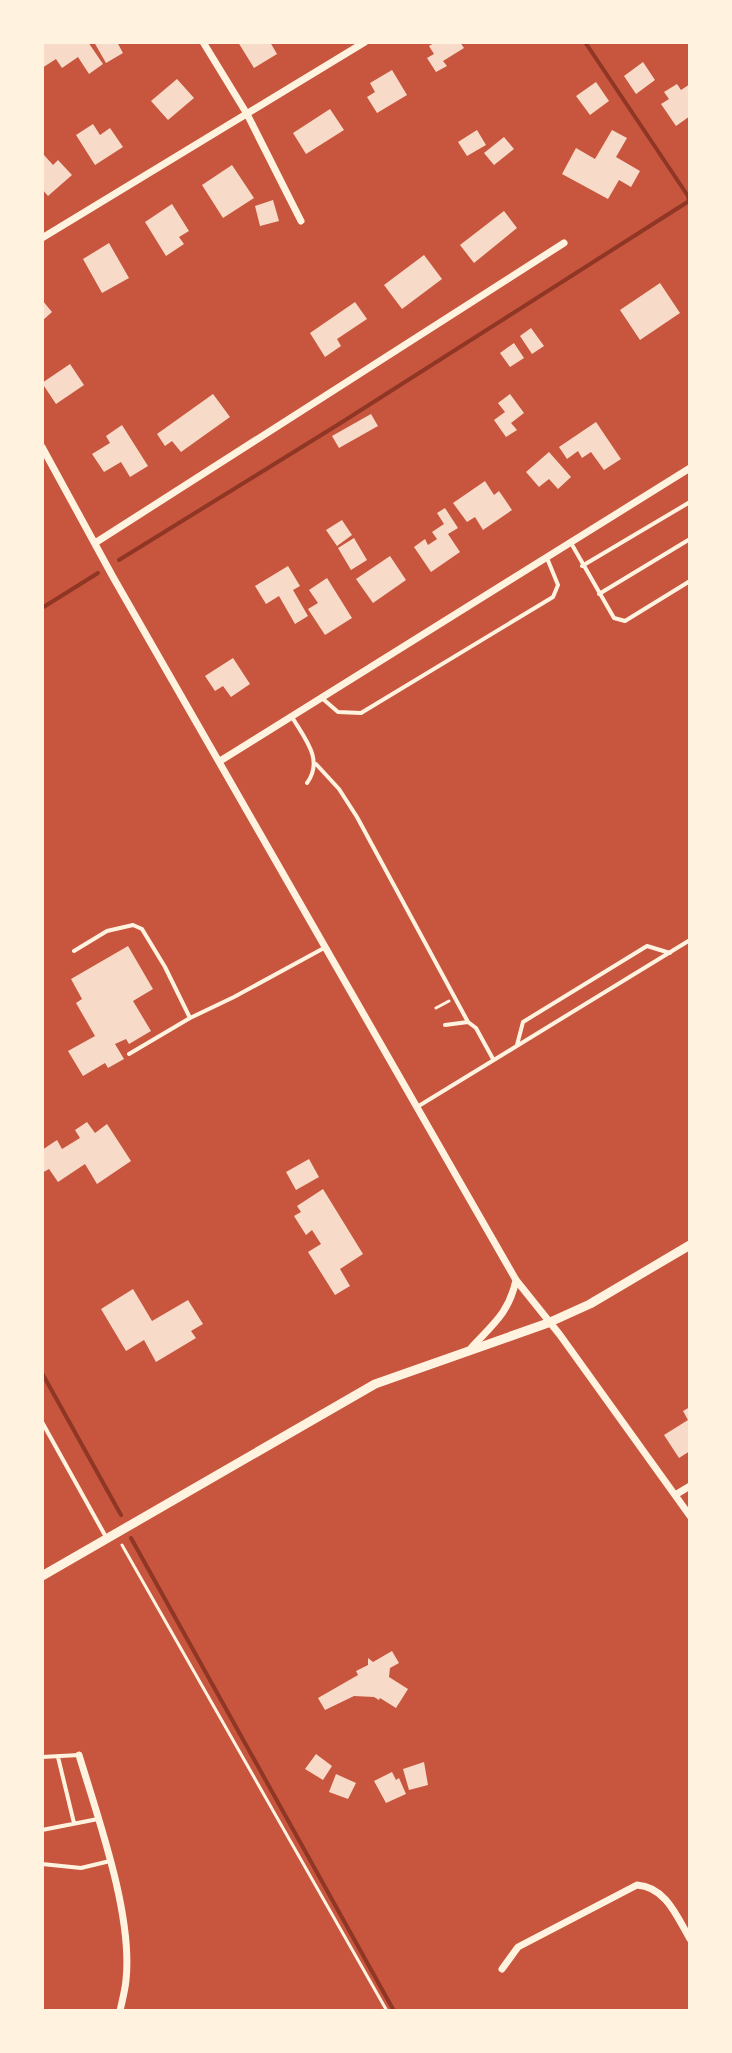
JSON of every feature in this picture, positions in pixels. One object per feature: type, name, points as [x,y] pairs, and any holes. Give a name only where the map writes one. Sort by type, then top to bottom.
[{"type":"street","points":[[203,42],[247,114],[301,221]]},
{"type":"street","points":[[42,238],[365,42]]},
{"type":"street","points":[[95,543],[564,243]]},
{"type":"street","points":[[42,447],[516,1280],[560,1335],[690,1516]]},
{"type":"street","points":[[220,761],[687,470]]},
{"type":"street","points":[[42,1576],[375,1384],[548,1323],[590,1304],[690,1245]]},
{"type":"street","points":[[471,1348],[504,1312],[512,1299],[516,1280]]},
{"type":"street","points":[[675,1495],[690,1486]]},
{"type":"street","points":[[79,1755],[110,1861],[125,1937],[126,1980],[120,2011]]},
{"type":"street","points":[[502,1969],[518,1947],[637,1885],[650,1886],[658,1891],[690,1939]]},
{"type":"lane","points":[[687,470],[690,480]]},
{"type":"lane","points":[[582,566],[690,502]]},
{"type":"lane","points":[[599,594],[690,539]]},
{"type":"lane","points":[[571,543],[614,618],[625,621],[690,581]]},
{"type":"lane","points":[[323,699],[338,712],[361,713],[553,597],[558,585],[547,558]]},
{"type":"lane","points":[[292,717],[316,764],[339,789],[357,817],[468,1022],[476,1028],[493,1060]]},
{"type":"lane","points":[[307,783],[316,764]]},
{"type":"lane","points":[[74,951],[107,931],[133,925],[142,929],[190,1018]]},
{"type":"lane","points":[[417,1107],[690,940]]},
{"type":"lane","points":[[517,1046],[523,1022],[647,946],[670,953]]},
{"type":"lane","points":[[129,1054],[190,1018],[326,947]]},
{"type":"lane","points":[[445,1025],[468,1022]]},
{"type":"lane","points":[[42,1422],[111,1537]]},
{"type":"lane","points":[[42,1757],[79,1755]]},
{"type":"lane","points":[[58,1757],[74,1823]]},
{"type":"lane","points":[[42,1830],[98,1819]]},
{"type":"lane","points":[[42,1864],[81,1868],[110,1861]]},
{"type":"path","points":[[436,1008],[452,1000]]},
{"type":"path","points":[[111,1537],[387,2011]]},
{"type":"building","points":[[42,42],[88,42],[103,64],[89,74],[78,57],[62,68],[56,59],[42,68]]},
{"type":"building","points":[[94,42],[117,42],[123,53],[106,63]]},
{"type":"building","points":[[238,42],[270,42],[277,54],[254,68]]},
{"type":"building","points":[[436,42],[460,42],[464,48],[443,61],[447,66],[436,72],[427,58],[434,54],[429,46]]},
{"type":"building","points":[[643,62],[655,80],[636,94],[624,76]]},
{"type":"building","points":[[392,70],[407,95],[377,113],[367,97],[375,92],[370,83]]},
{"type":"building","points":[[177,79],[194,98],[168,120],[151,101]]},
{"type":"building","points":[[596,82],[609,101],[590,115],[576,96]]},
{"type":"building","points":[[677,84],[681,90],[690,84],[690,116],[676,126],[661,104],[669,99],[664,92]]},
{"type":"building","points":[[330,109],[344,130],[306,154],[293,133]]},
{"type":"building","points":[[93,124],[100,135],[110,128],[123,147],[95,165],[76,135]]},
{"type":"building","points":[[477,130],[486,145],[467,156],[458,142]]},
{"type":"building","points":[[612,130],[627,138],[616,157],[640,171],[631,187],[619,180],[608,199],[562,174],[576,148],[595,159]]},
{"type":"building","points":[[504,137],[514,149],[494,165],[484,153]]},
{"type":"building","points":[[44,155],[53,165],[58,160],[72,175],[48,196],[42,189]]},
{"type":"building","points":[[232,165],[254,198],[223,218],[202,185]]},
{"type":"building","points":[[273,200],[279,221],[260,226],[255,206]]},
{"type":"building","points":[[172,204],[189,231],[179,237],[184,244],[166,256],[145,222]]},
{"type":"building","points":[[504,211],[517,228],[474,263],[460,245]]},
{"type":"building","points":[[109,243],[129,278],[102,293],[83,259]]},
{"type":"building","points":[[424,255],[442,279],[402,309],[384,285]]},
{"type":"building","points":[[660,283],[680,313],[640,340],[620,310]]},
{"type":"building","points":[[42,300],[52,312],[42,321]]},
{"type":"building","points":[[355,302],[367,319],[337,339],[341,346],[325,357],[310,333]]},
{"type":"building","points":[[531,328],[544,346],[532,354],[520,336]]},
{"type":"building","points":[[514,343],[524,358],[510,367],[500,353]]},
{"type":"building","points":[[70,364],[84,385],[56,404],[42,383]]},
{"type":"building","points":[[213,394],[230,417],[181,452],[172,441],[165,446],[157,434]]},
{"type":"building","points":[[510,394],[524,413],[511,423],[517,430],[506,437],[494,420],[505,412],[498,403]]},
{"type":"building","points":[[371,414],[378,426],[339,448],[332,436]]},
{"type":"building","points":[[596,422],[621,459],[604,470],[591,452],[582,458],[578,451],[567,459],[559,447]]},
{"type":"building","points":[[122,425],[148,466],[130,477],[121,462],[104,472],[92,454],[110,443],[106,436]]},
{"type":"building","points":[[549,452],[571,477],[558,489],[549,479],[539,487],[526,472]]},
{"type":"building","points":[[485,481],[494,495],[499,491],[512,510],[483,530],[475,517],[467,522],[453,503]]},
{"type":"building","points":[[445,508],[458,528],[448,534],[460,552],[431,572],[414,547],[425,539],[428,545],[437,539],[432,532],[444,524],[437,513]]},
{"type":"building","points":[[342,520],[352,535],[337,546],[326,530]]},
{"type":"building","points":[[354,538],[367,560],[351,570],[338,548]]},
{"type":"building","points":[[390,556],[406,580],[373,603],[356,579]]},
{"type":"building","points":[[288,566],[300,586],[293,590],[308,616],[295,624],[279,596],[266,604],[255,586]]},
{"type":"building","points":[[327,578],[352,618],[325,635],[308,609],[318,603],[309,590]]},
{"type":"building","points":[[233,658],[250,684],[231,697],[223,686],[215,691],[205,676]]},
{"type":"building","points":[[128,946],[153,989],[133,1001],[151,1031],[129,1044],[126,1039],[115,1044],[124,1059],[108,1068],[105,1063],[83,1076],[68,1051],[95,1036],[76,1003],[82,999],[71,979]]},
{"type":"building","points":[[87,1122],[95,1133],[107,1124],[131,1161],[97,1184],[85,1164],[58,1182],[49,1169],[42,1173],[42,1150],[57,1140],[62,1149],[80,1138],[75,1130]]},
{"type":"building","points":[[309,1159],[319,1177],[296,1190],[286,1172]]},
{"type":"building","points":[[323,1189],[363,1254],[340,1269],[350,1286],[335,1295],[308,1252],[321,1244],[312,1230],[306,1235],[294,1216],[301,1212],[297,1206]]},
{"type":"building","points":[[133,1289],[152,1321],[188,1300],[203,1324],[191,1331],[196,1338],[156,1362],[144,1340],[126,1351],[101,1309]]},
{"type":"building","points":[[690,1407],[690,1451],[679,1458],[664,1435],[688,1420],[683,1411]]},
{"type":"building","points":[[392,1651],[399,1663],[390,1668],[389,1677],[408,1689],[396,1708],[380,1698],[354,1696],[325,1710],[318,1698],[358,1675],[356,1671],[368,1665],[368,1658],[373,1662]]},
{"type":"building","points":[[316,1754],[332,1766],[323,1780],[305,1769]]},
{"type":"building","points":[[424,1762],[428,1785],[409,1790],[403,1769]]},
{"type":"building","points":[[392,1772],[396,1780],[399,1778],[406,1794],[386,1803],[374,1781]]},
{"type":"building","points":[[336,1774],[356,1783],[348,1799],[329,1792]]},
{"type":"waterway","points":[[119,560],[689,201],[585,42]]},
{"type":"waterway","points":[[42,608],[98,573]]},
{"type":"waterway","points":[[42,1373],[121,1515]]},
{"type":"waterway","points":[[131,1538],[394,2011]]}]
